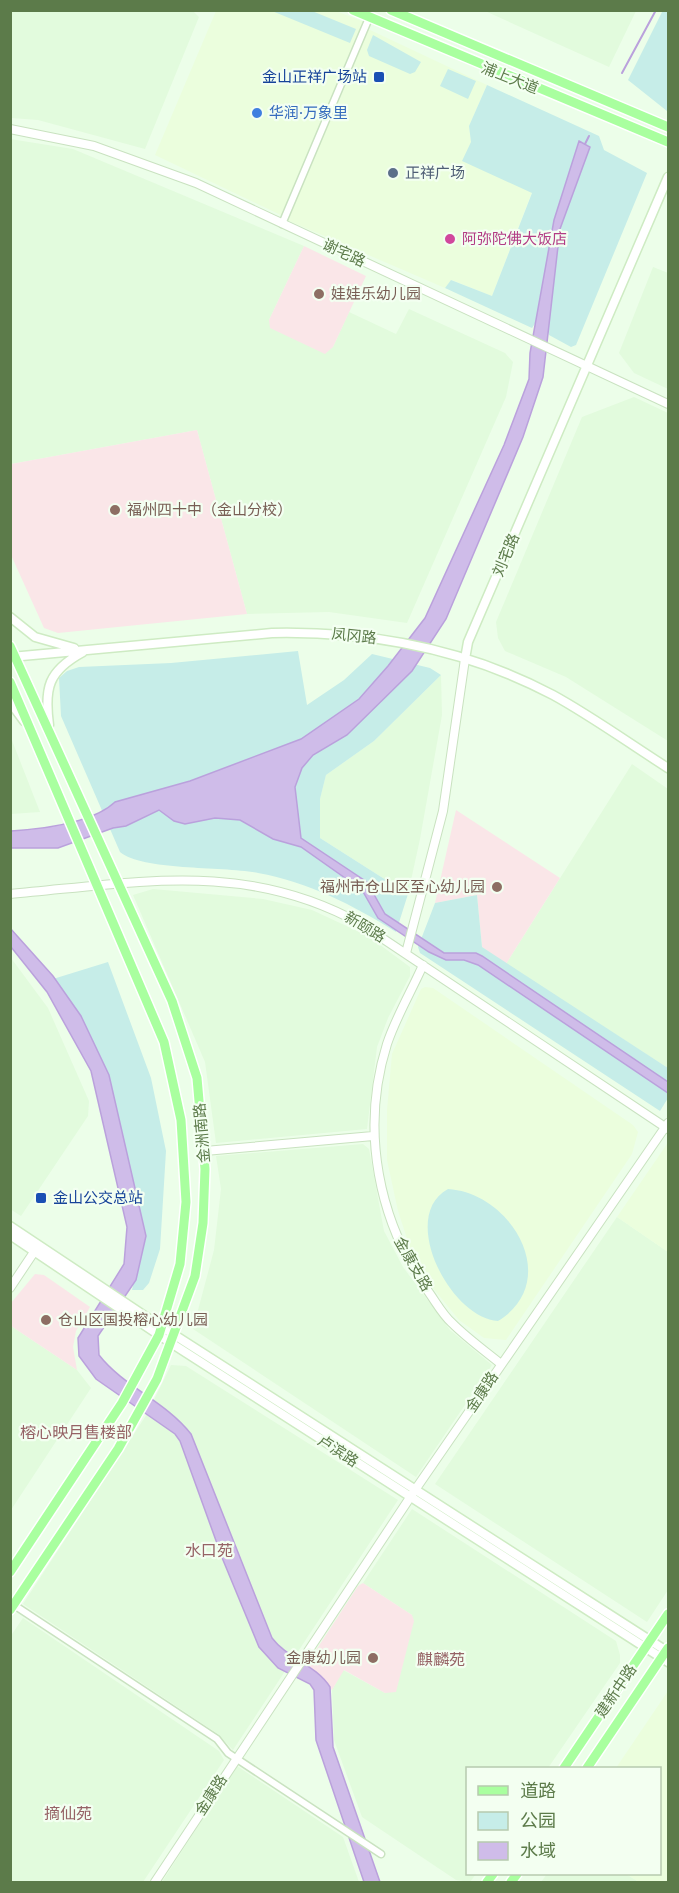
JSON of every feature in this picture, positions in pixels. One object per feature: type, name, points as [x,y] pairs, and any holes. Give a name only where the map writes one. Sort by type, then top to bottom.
[{"type":"main road","name":"浦上大道","points":[[353,10],[669,142]]},
{"type":"main road","name":"浦上大道","points":[[392,10],[669,127]]},
{"type":"main road","name":"刘宅路","points":[[465,658],[468,642],[669,177]]},
{"type":"main road","points":[[10,617],[26,632],[48,643],[86,650]]},
{"type":"main road","name":"凤冈路","points":[[13,657],[282,633],[334,633],[403,643],[465,658],[553,696],[669,768]]},
{"type":"main road","name":"金洲南路","points":[[10,646],[13,657],[49,725],[172,1001],[197,1078],[205,1150],[201,1243],[195,1276],[173,1339],[140,1414],[12,1607]]},
{"type":"main road","points":[[49,725],[45,700],[52,678],[70,659],[86,650]]},
{"type":"main road","name":"金洲南路","points":[[10,682],[164,1042],[181,1120],[186,1202],[184,1235],[177,1276],[161,1331],[122,1403],[10,1572]]},
{"type":"main road","points":[[10,702],[28,727]]},
{"type":"main road","points":[[10,1226],[37,1248]]},
{"type":"main road","points":[[10,1235],[37,1248]]},
{"type":"main road","name":"卢滨路","points":[[37,1248],[173,1339],[648,1645]]},
{"type":"main road","name":"建新中路","points":[[565,1767],[669,1614]]},
{"type":"main road","points":[[648,1645],[667,1654]]},
{"type":"main road","name":"建新中路","points":[[588,1767],[667,1654]]},
{"type":"street","points":[[282,224],[369,18]]},
{"type":"street","name":"谢宅路","points":[[10,129],[65,138],[138,160],[196,183],[669,404]]},
{"type":"street","name":"刘宅路","points":[[406,953],[443,811],[465,658]]},
{"type":"street","name":"新颐路","points":[[10,894],[185,879],[230,881],[269,888],[333,909],[406,953],[668,1127]]},
{"type":"street","name":"金康支路","points":[[423,965],[388,1042],[376,1098],[373,1136],[384,1203],[396,1237],[414,1272],[450,1322],[501,1364]]},
{"type":"street","name":"金康路","points":[[155,1882],[235,1758],[501,1364],[668,1127]]},
{"type":"street","points":[[205,1150],[373,1136]]},
{"type":"street","points":[[10,1288],[37,1248]]},
{"type":"street","points":[[12,1607],[217,1738],[235,1758],[381,1854]]},
{"type":"shaded area","points":[[10,11],[193,11],[199,17],[145,149],[38,120],[11,118]]},
{"type":"shaded area","points":[[216,11],[336,11],[364,22],[283,216],[155,155]]},
{"type":"shaded area","points":[[485,11],[636,11],[609,67]]},
{"type":"shaded area","points":[[368,29],[487,85],[469,126],[471,142],[532,192],[492,296],[452,280],[445,288],[287,220]]},
{"type":"shaded area","points":[[10,139],[73,149],[304,246],[269,320],[333,347],[349,312],[396,334],[409,309],[505,353],[513,362],[506,397],[407,623],[329,612],[247,614],[197,430],[11,464]]},
{"type":"shaded area","name":"娃娃乐幼儿园","points":[[304,246],[366,276],[333,347],[325,354],[270,328],[269,320]]},
{"type":"shaded area","points":[[653,267],[668,273],[668,389],[634,373],[619,353]]},
{"type":"shaded area","points":[[634,397],[668,413],[668,741],[566,677],[505,651],[498,638],[496,622],[582,417]]},
{"type":"shaded area","name":"福州四十中（金山分校）","points":[[197,430],[247,614],[58,633],[44,628],[11,555],[11,464]]},
{"type":"shaded area","points":[[441,675],[442,715],[408,894],[320,838],[320,799],[326,775],[374,741]]},
{"type":"shaded area","points":[[11,738],[40,812],[11,814]]},
{"type":"shaded area","points":[[632,764],[668,789],[668,1068],[506,964]]},
{"type":"shaded area","name":"福州市仓山区至心幼儿园","points":[[456,810],[560,878],[506,964],[482,947],[477,895],[435,903]]},
{"type":"shaded area","points":[[153,889],[263,899],[312,910],[368,936],[410,967],[410,976],[388,1018],[377,1047],[367,1129],[216,1143],[205,1062],[133,895]]},
{"type":"shaded area","points":[[11,958],[48,1008],[89,1101],[88,1116],[21,1216],[10,1209]]},
{"type":"shaded area","points":[[433,988],[633,1125],[638,1132],[632,1154],[506,1340],[484,1338],[459,1320],[414,1260],[398,1211],[387,1160],[387,1110],[392,1054],[421,989]]},
{"type":"shaded area","points":[[363,1144],[369,1149],[384,1231],[403,1267],[450,1330],[492,1365],[416,1477],[193,1329],[214,1250],[221,1189],[216,1156]]},
{"type":"shaded area","points":[[667,1144],[668,1146],[668,1252],[617,1217]]},
{"type":"shaded area","points":[[617,1217],[668,1252],[668,1590],[647,1622],[435,1484]]},
{"type":"shaded area","name":"仓山区国投榕心幼儿园","points":[[35,1274],[44,1275],[90,1307],[76,1331],[73,1347],[77,1370],[11,1326],[11,1303]]},
{"type":"shaded area","points":[[11,1326],[77,1370],[91,1388],[11,1510]]},
{"type":"shaded area","name":"水口苑","points":[[171,1365],[186,1366],[398,1500],[233,1750],[218,1734],[23,1604],[147,1414]]},
{"type":"shaded area","name":"麒麟苑","points":[[412,1509],[616,1641],[620,1663],[549,1767],[466,1767],[466,1875],[475,1875],[470,1882],[456,1880],[362,1817],[334,1740],[332,1690],[343,1670],[385,1693],[412,1615],[363,1583]]},
{"type":"shaded area","points":[[363,1583],[412,1615],[414,1621],[396,1692],[385,1693],[344,1670],[332,1690],[307,1664],[358,1586]]},
{"type":"shaded area","name":"摘仙苑","points":[[23,1618],[219,1751],[224,1760],[143,1882],[11,1882],[10,1637]]},
{"type":"shaded area","points":[[668,1691],[668,1882],[639,1882],[628,1875],[661,1875],[661,1767],[617,1767]]},
{"type":"shaded area","points":[[237,1766],[343,1837],[359,1882],[162,1882]]},
{"type":"shaded area","points":[[546,1875],[628,1875],[639,1882],[541,1882]]},
{"type":"green space","points":[[663,10],[668,11],[667,111],[628,80]]},
{"type":"green space","points":[[272,11],[312,11],[356,29],[350,43]]},
{"type":"green space","points":[[373,35],[421,62],[415,72],[410,74],[369,56],[367,50]]},
{"type":"green space","points":[[448,69],[476,81],[468,99],[440,86]]},
{"type":"green space","points":[[487,85],[599,136],[604,150],[647,173],[576,345],[571,347],[549,335],[547,327],[560,229],[590,147],[579,141],[538,319],[532,328],[445,288],[451,280],[492,296],[532,193],[462,161],[471,142],[469,126]]},
{"type":"green space","points":[[298,651],[307,705],[344,680],[372,654],[430,668],[441,675],[374,741],[326,775],[320,799],[320,838],[408,894],[396,932],[347,904],[295,882],[258,873],[146,862],[120,852],[61,716],[59,678],[67,671],[79,667],[171,663]]},
{"type":"green space","points":[[477,895],[482,947],[668,1068],[668,1098],[660,1111],[420,953],[418,947],[435,903]]},
{"type":"green space","points":[[108,962],[151,1078],[166,1151],[160,1249],[149,1283],[143,1290],[132,1290],[144,1236],[118,1129],[53,979]]},
{"type":"green space","points":[[448,1189],[471,1194],[492,1206],[509,1222],[521,1242],[528,1263],[527,1284],[517,1304],[498,1321],[480,1316],[463,1303],[448,1285],[436,1264],[429,1242],[428,1221],[434,1202]]},
{"type":"water","points":[[579,141],[590,147],[560,229],[543,377],[523,437],[446,619],[412,671],[347,735],[313,755],[302,768],[295,787],[301,838],[367,882],[385,914],[444,953],[476,953],[482,956],[668,1082],[668,1093],[478,965],[464,960],[446,960],[429,952],[378,918],[362,890],[301,847],[273,839],[240,820],[215,818],[185,824],[174,821],[159,810],[126,826],[113,828],[58,848],[11,848],[11,831],[51,827],[93,816],[115,802],[190,781],[301,739],[359,699],[388,666],[425,618],[504,445],[529,379],[530,353],[554,220]]},
{"type":"water","points":[[10,928],[53,976],[81,1016],[109,1075],[146,1236],[136,1280],[98,1336],[99,1355],[120,1376],[181,1422],[191,1434],[272,1638],[285,1651],[317,1673],[330,1687],[333,1747],[380,1882],[364,1882],[316,1740],[314,1690],[310,1684],[278,1668],[259,1647],[223,1560],[180,1441],[175,1434],[96,1379],[79,1356],[78,1338],[124,1264],[127,1227],[91,1071],[47,992],[11,947]]},
{"type":"waterway","points":[[622,73],[656,10]]},
{"type":"waterway","points":[[585,144],[589,136]]},
{"type":"place","name":"金山正祥广场站","points":[[379,77]]},
{"type":"place","name":"华润·万象里","points":[[257,113]]},
{"type":"place","name":"正祥广场","points":[[393,173]]},
{"type":"place","name":"阿弥陀佛大饭店","points":[[450,239]]},
{"type":"place","name":"娃娃乐幼儿园","points":[[319,294]]},
{"type":"place","name":"福州四十中（金山分校）","points":[[115,510]]},
{"type":"place","name":"福州市仓山区至心幼儿园","points":[[497,887]]},
{"type":"place","name":"金山公交总站","points":[[41,1198]]},
{"type":"place","name":"仓山区国投榕心幼儿园","points":[[46,1320]]},
{"type":"place","name":"金康幼儿园","points":[[373,1658]]},
{"type":"district","name":"榕心映月售楼部","points":[[76,1432]]},
{"type":"district","name":"水口苑","points":[[209,1550]]},
{"type":"district","name":"麒麟苑","points":[[441,1659]]},
{"type":"district","name":"摘仙苑","points":[[68,1813]]}]
